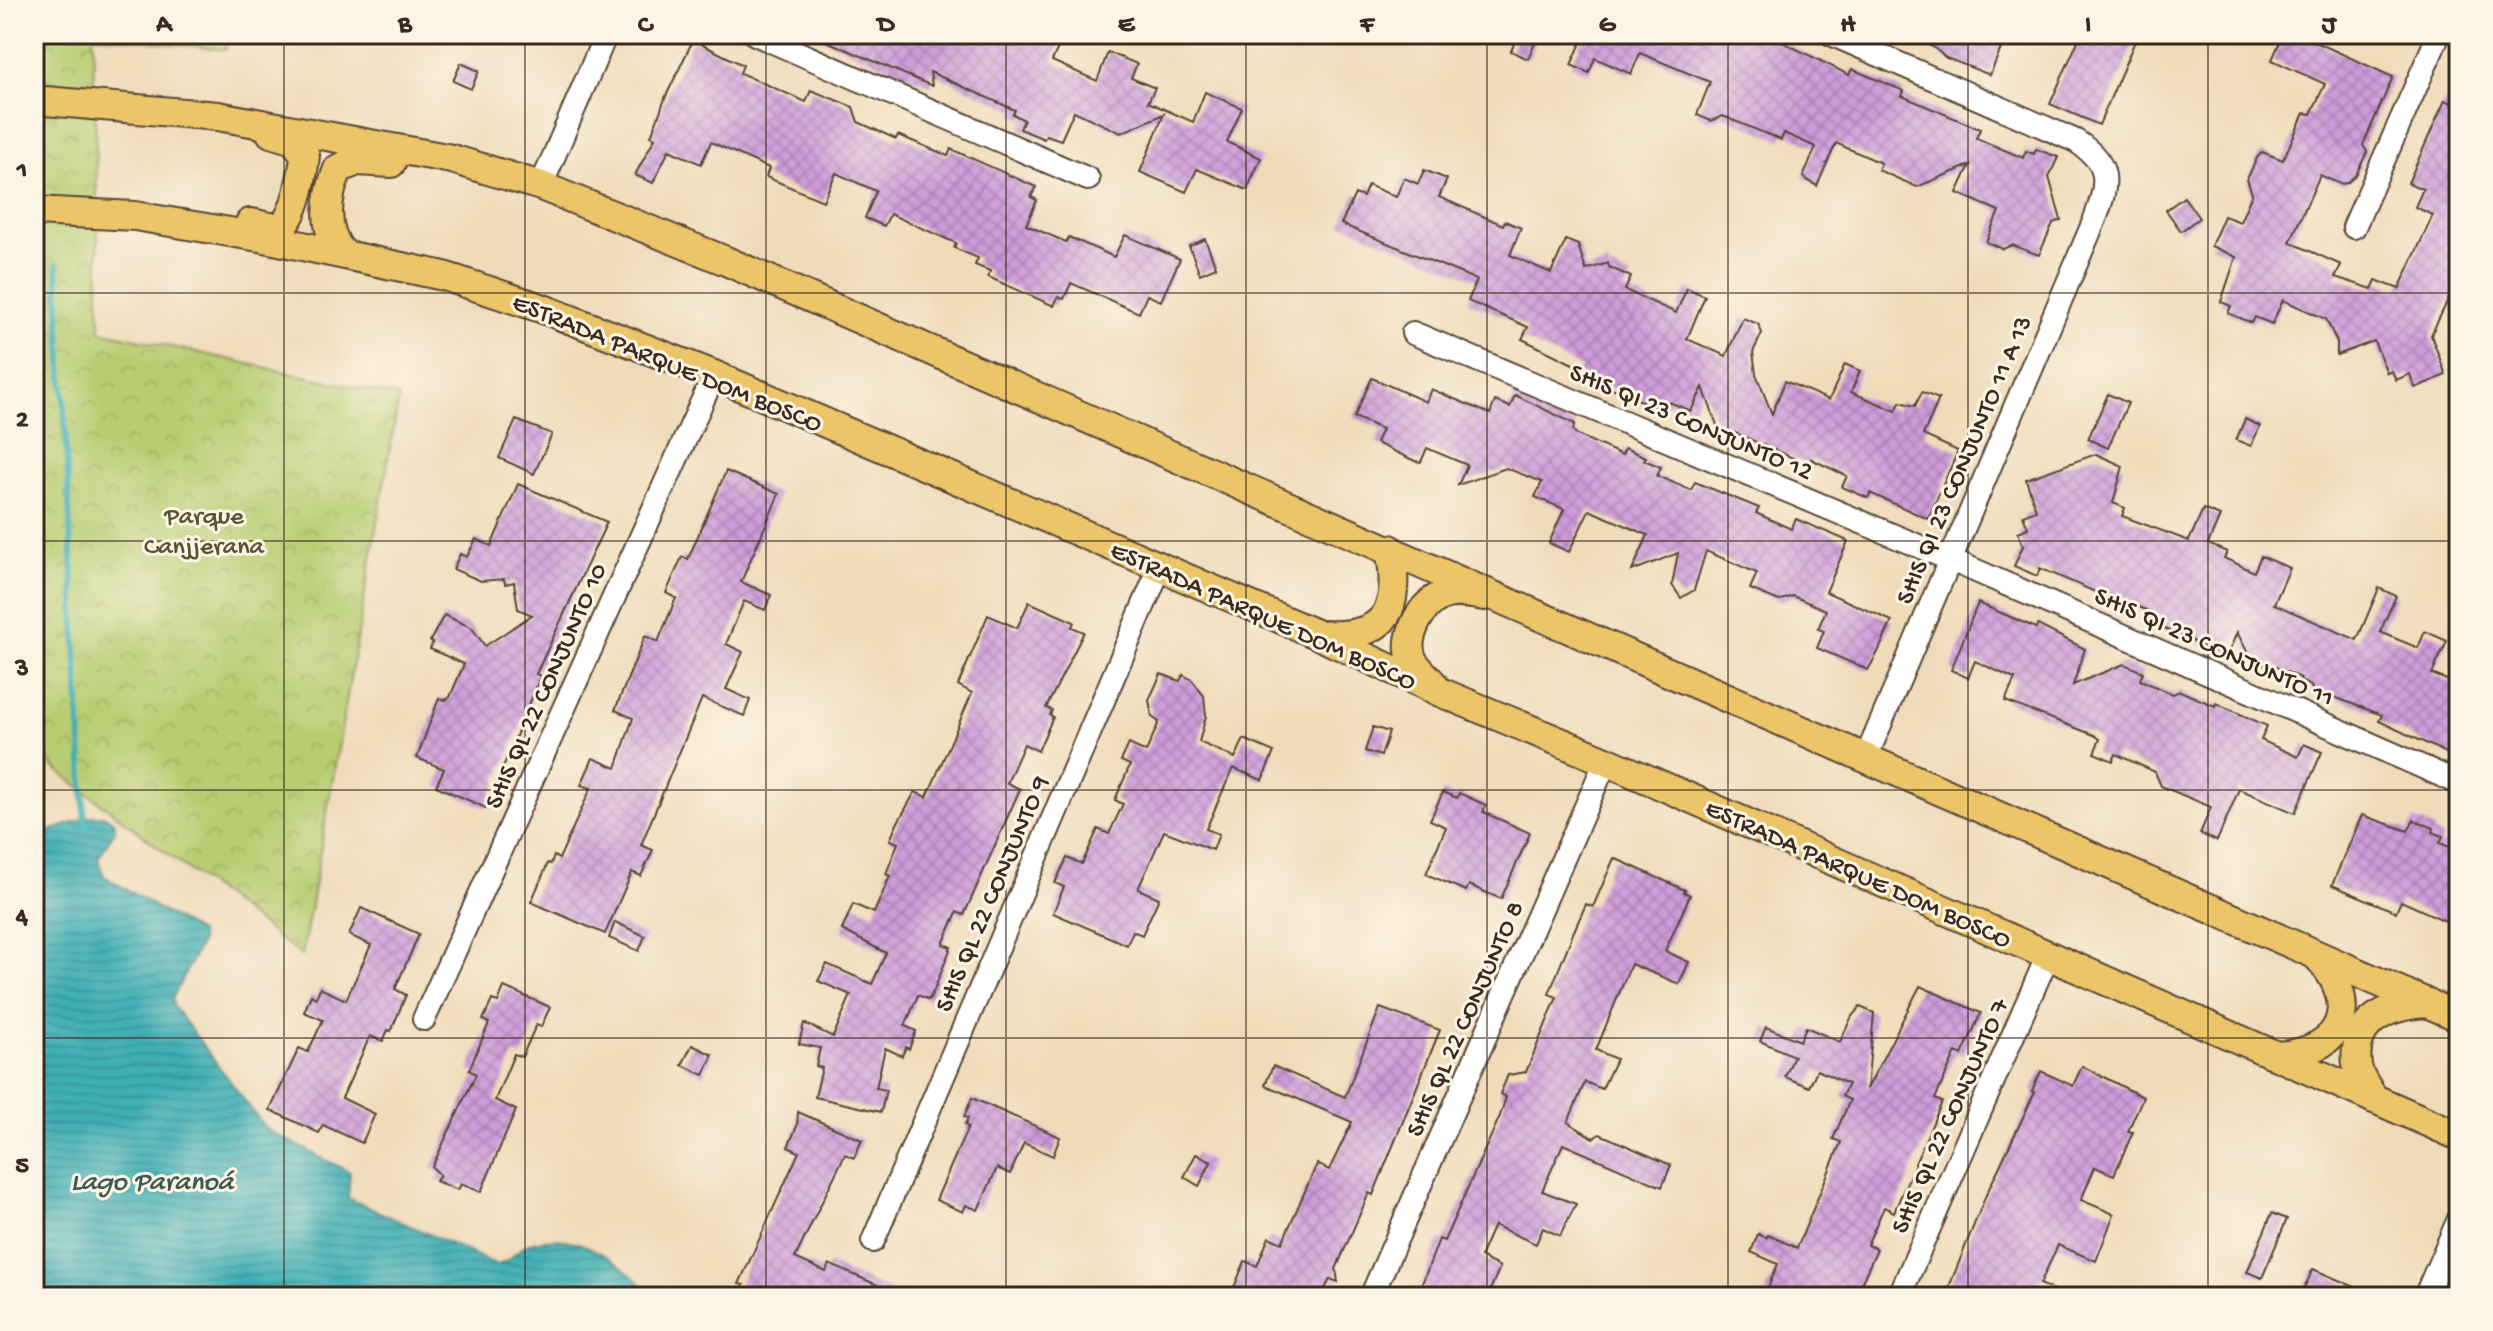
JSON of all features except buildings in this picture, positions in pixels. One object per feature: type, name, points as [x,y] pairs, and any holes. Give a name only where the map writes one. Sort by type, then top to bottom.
[{"type":"main road","points":[[34,100],[218,116],[452,159],[541,186],[726,261],[2459,1017]]},
{"type":"main road","points":[[135,216],[191,212],[274,227],[292,215],[304,162],[300,147],[294,140],[218,116]]},
{"type":"main road","points":[[343,254],[333,243],[327,225],[338,169],[357,161],[408,163],[452,159]]},
{"type":"main road","name":"ESTRADA PARQUE DOM BOSCO","points":[[34,211],[135,216],[343,254],[458,280],[714,375],[1316,634],[1440,692],[1606,761],[2459,1136]]},
{"type":"main road","points":[[1316,634],[1355,636],[1371,630],[1387,613],[1396,577],[1390,549]]},
{"type":"main road","points":[[1440,692],[1413,662],[1408,646],[1415,624],[1426,607],[1439,596],[1455,593],[1506,599]]},
{"type":"main road","points":[[2277,1056],[2312,1051],[2332,1032],[2343,1009],[2338,982],[2312,951]]},
{"type":"main road","points":[[2374,1099],[2356,1063],[2359,1042],[2370,1022],[2385,1010],[2429,1003]]},
{"type":"street","points":[[541,186],[606,34]]},
{"type":"street","points":[[755,34],[1088,179]]},
{"type":"street","name":"SHIS QI 23 CONJUNTO 11 A 13","points":[[1831,34],[2076,141],[2095,153],[2105,179],[2095,219],[1865,760]]},
{"type":"street","points":[[2354,227],[2439,34]]},
{"type":"street","name":"SHIS QI 23 CONJUNTO 12","points":[[1413,333],[1949,559]]},
{"type":"street","name":"SHIS QL 22 CONJUNTO 10","points":[[424,1019],[714,375]]},
{"type":"street","name":"SHIS QI 23 CONJUNTO 11","points":[[1949,559],[2459,783]]},
{"type":"street","name":"SHIS QL 22 CONJUNTO 9","points":[[873,1241],[1160,567]]},
{"type":"street","name":"SHIS QL 22 CONJUNTO 8","points":[[1371,1297],[1606,761]]},
{"type":"street","name":"SHIS QL 22 CONJUNTO 7","points":[[1899,1297],[2048,955]]},
{"type":"street","points":[[2425,1297],[2459,1219]]},
{"type":"green space","name":"Parque Canjjerana","points":[[34,34],[226,34],[226,50],[93,35],[100,331],[399,397],[302,956],[52,766],[34,734],[34,246],[39,246],[34,199]]},
{"type":"water","name":"Lago Paranoá","points":[[92,816],[105,816],[115,823],[115,831],[98,858],[104,876],[199,933],[201,942],[172,999],[174,1007],[267,1130],[350,1172],[348,1198],[497,1265],[534,1242],[552,1239],[569,1241],[600,1253],[655,1297],[34,1297],[34,914],[38,894],[37,844],[41,834]]},
{"type":"waterway","points":[[57,265],[85,825]]}]
